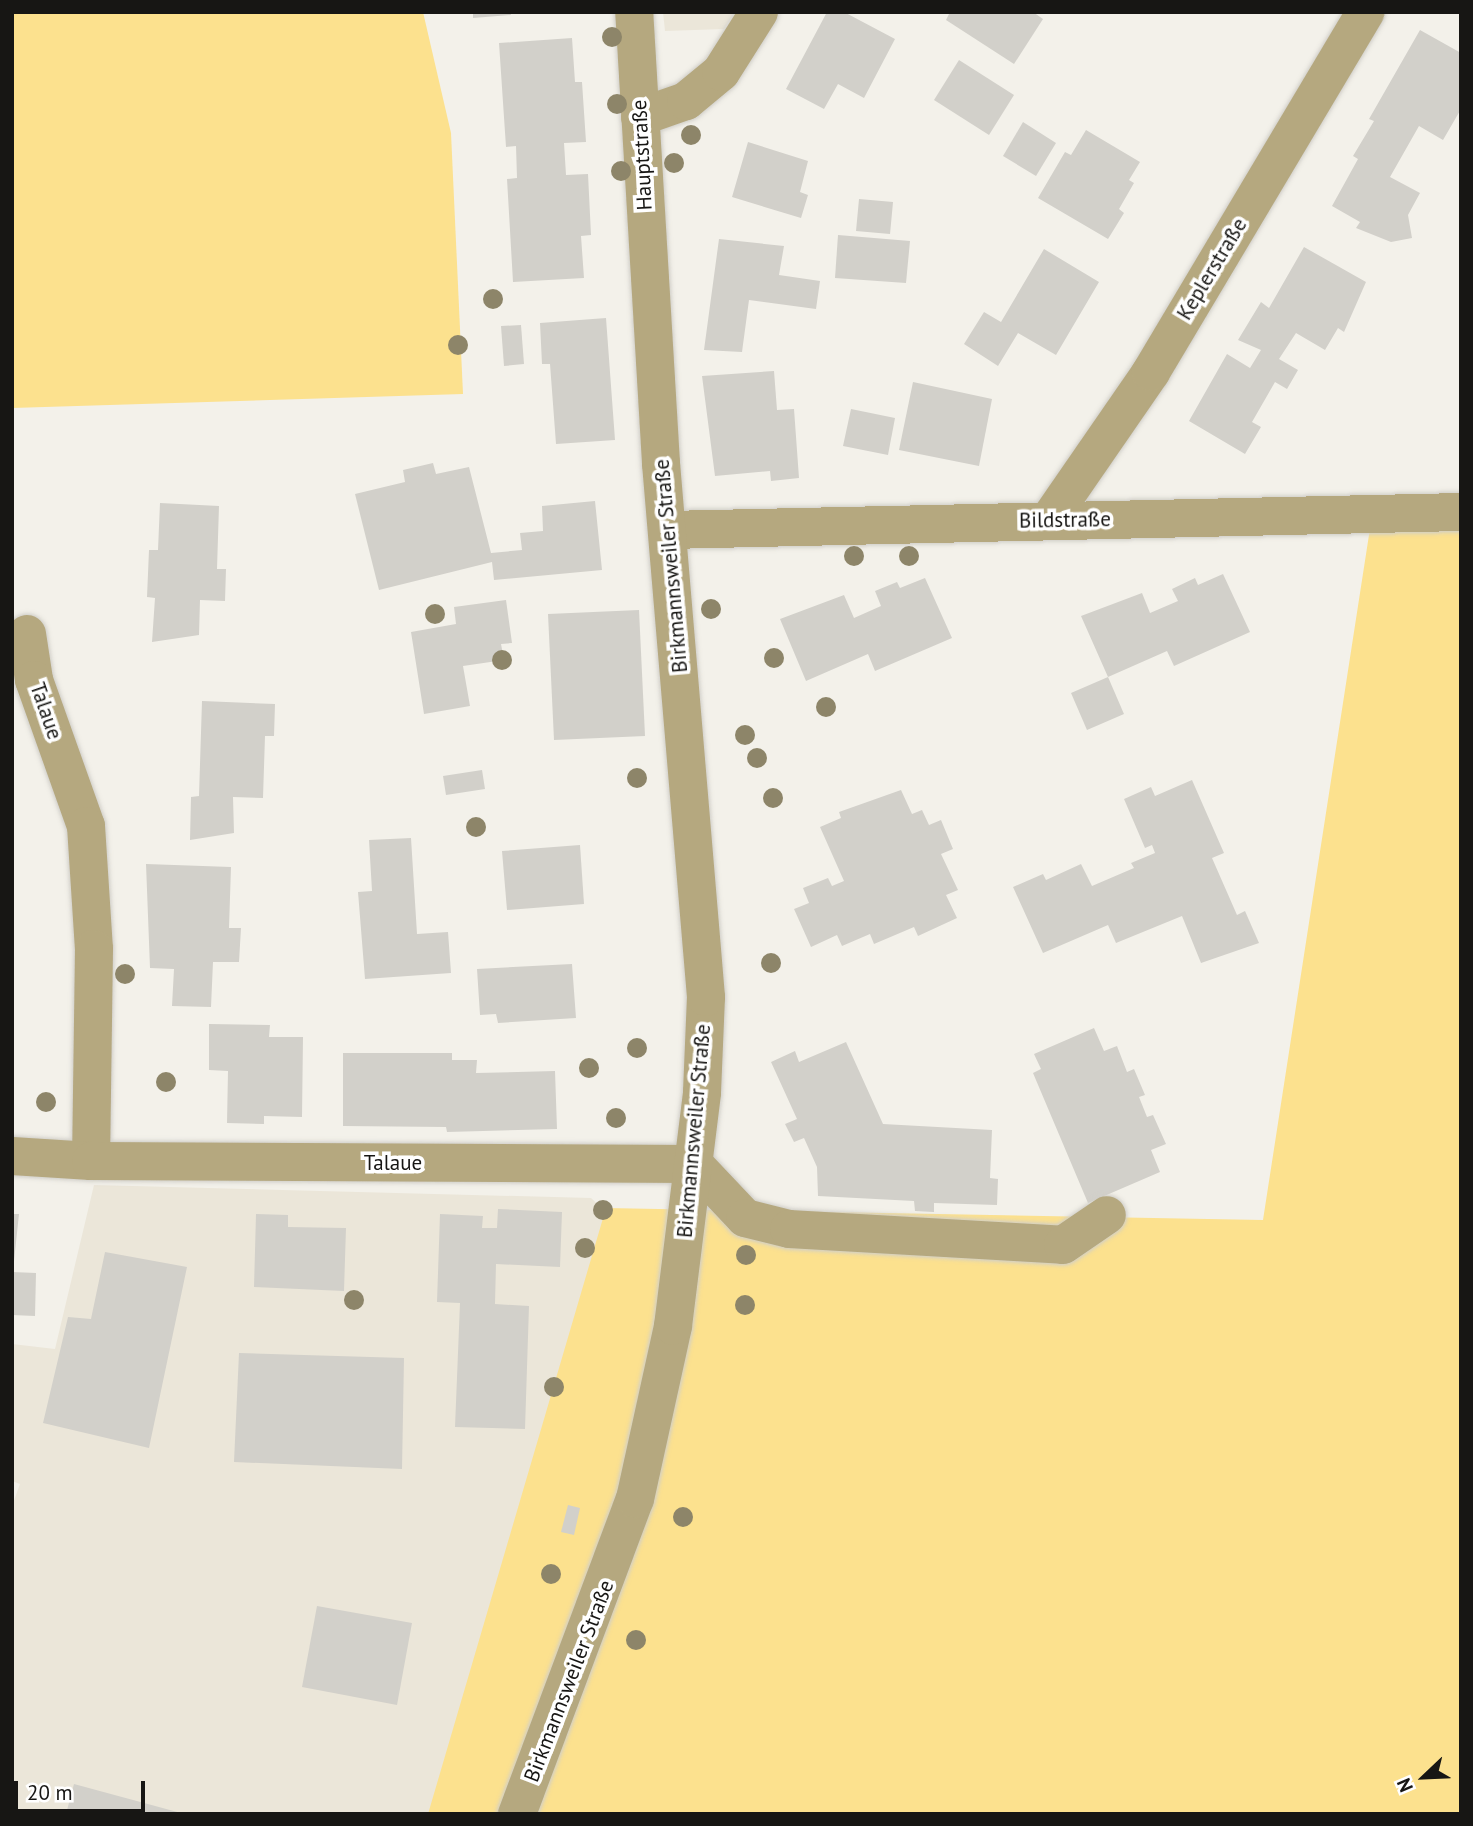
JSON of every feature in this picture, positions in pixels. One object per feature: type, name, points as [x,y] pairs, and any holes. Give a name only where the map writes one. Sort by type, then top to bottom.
[{"type":"street","name":"Hauptstraße","points":[[634,12],[650,298]]},
{"type":"street","points":[[640,117],[686,101],[721,72],[759,12]]},
{"type":"street","name":"Keplerstraße","points":[[1049,520],[1151,372],[1366,12]]},
{"type":"street","name":"Birkmannsweiler Straße","points":[[517,1814],[635,1499],[673,1326],[694,1164],[706,998],[650,298]]},
{"type":"street","name":"Bildstraße","points":[[668,530],[1461,512]]},
{"type":"street","name":"Talaue","points":[[27,634],[34,680],[86,826],[94,949],[92,1161]]},
{"type":"street","name":"Talaue","points":[[12,1156],[92,1161],[694,1164]]},
{"type":"street","points":[[694,1164],[746,1217],[789,1229],[1063,1245],[1107,1215]]},
{"type":"shaded area","points":[[12,12],[423,12],[451,133],[463,394],[12,408]]},
{"type":"shaded area","points":[[663,12],[735,12],[724,29],[665,31]]},
{"type":"shaded area","points":[[1461,507],[1461,1814],[428,1814],[606,1208],[1263,1220],[1373,509]]},
{"type":"shaded area","points":[[94,1185],[591,1198],[624,1229],[464,1814],[12,1814],[12,1506],[20,1484],[12,1481],[12,1344],[55,1349]]},
{"type":"building","points":[[473,12],[510,12],[511,15],[473,18]]},
{"type":"building","points":[[827,12],[844,12],[895,39],[864,98],[838,84],[824,109],[786,89]]},
{"type":"building","points":[[950,12],[1033,12],[1043,19],[1014,64],[946,20]]},
{"type":"building","points":[[1420,30],[1461,53],[1461,109],[1443,140],[1419,126],[1390,177],[1420,193],[1408,215],[1412,238],[1391,242],[1356,228],[1360,222],[1332,206],[1358,159],[1353,156],[1374,121],[1369,119]]},
{"type":"building","points":[[572,38],[575,82],[582,82],[586,142],[564,143],[566,175],[588,174],[591,235],[581,236],[584,278],[513,282],[507,179],[517,178],[516,146],[506,147],[499,43]]},
{"type":"building","points":[[959,60],[1014,95],[989,135],[934,100]]},
{"type":"building","points":[[1023,122],[1056,143],[1036,176],[1003,156]]},
{"type":"building","points":[[1086,130],[1140,162],[1129,180],[1134,183],[1119,209],[1124,213],[1108,239],[1038,198],[1065,152],[1071,155]]},
{"type":"building","points":[[748,142],[808,161],[800,192],[808,195],[801,218],[732,197]]},
{"type":"building","points":[[859,199],[893,202],[890,234],[856,231]]},
{"type":"building","points":[[838,235],[910,241],[906,283],[835,278]]},
{"type":"building","points":[[719,239],[784,246],[779,275],[820,281],[816,309],[749,300],[742,352],[704,350]]},
{"type":"building","points":[[1304,247],[1366,282],[1344,332],[1338,328],[1325,350],[1296,333],[1279,359],[1298,370],[1287,389],[1275,382],[1252,422],[1261,427],[1245,454],[1189,421],[1227,354],[1250,368],[1261,350],[1238,340],[1261,302],[1269,308]]},
{"type":"building","points":[[1044,249],[1099,282],[1056,355],[1018,333],[998,366],[964,344],[984,312],[1001,322]]},
{"type":"building","points":[[606,318],[615,440],[556,444],[550,364],[542,364],[540,323]]},
{"type":"building","points":[[521,325],[524,364],[504,366],[501,326]]},
{"type":"building","points":[[774,371],[777,410],[794,409],[799,478],[771,481],[770,471],[715,476],[702,376]]},
{"type":"building","points":[[913,382],[992,399],[979,466],[899,450]]},
{"type":"building","points":[[851,409],[895,418],[888,455],[843,446]]},
{"type":"building","points":[[433,463],[436,474],[469,467],[491,553],[522,550],[520,533],[543,531],[542,506],[595,501],[602,570],[494,580],[492,562],[379,590],[355,494],[405,482],[403,470]]},
{"type":"building","points":[[160,503],[219,506],[217,569],[226,569],[225,601],[200,600],[199,635],[152,642],[155,598],[147,597],[149,550],[158,550]]},
{"type":"building","points":[[1223,574],[1250,632],[1174,666],[1167,651],[1108,677],[1081,616],[1142,593],[1150,613],[1178,601],[1172,589],[1195,578],[1198,585]]},
{"type":"building","points":[[925,578],[952,638],[875,671],[868,654],[806,681],[780,619],[844,595],[854,618],[881,606],[875,591],[897,582],[900,588]]},
{"type":"building","points":[[506,600],[512,643],[501,644],[504,660],[463,666],[470,706],[424,714],[411,632],[456,624],[454,607]]},
{"type":"building","points":[[639,610],[645,736],[554,740],[548,614]]},
{"type":"building","points":[[1108,677],[1124,714],[1087,730],[1071,693]]},
{"type":"building","points":[[202,701],[275,704],[274,736],[265,736],[263,798],[233,797],[234,833],[190,840],[191,797],[199,796]]},
{"type":"building","points":[[482,770],[485,789],[446,795],[443,776]]},
{"type":"building","points":[[1192,780],[1224,853],[1212,858],[1237,915],[1245,911],[1259,943],[1201,963],[1182,916],[1116,943],[1108,925],[1043,953],[1013,887],[1043,874],[1046,880],[1081,864],[1092,886],[1134,868],[1131,863],[1155,853],[1152,845],[1145,848],[1124,799],[1151,787],[1155,796]]},
{"type":"building","points":[[901,790],[912,814],[922,810],[929,825],[941,820],[953,849],[941,854],[958,890],[946,895],[957,918],[918,936],[914,927],[874,944],[870,934],[842,946],[837,935],[811,947],[794,909],[809,903],[803,888],[828,878],[832,886],[844,881],[820,827],[841,818],[839,812]]},
{"type":"building","points":[[411,838],[417,934],[448,932],[451,973],[365,979],[358,892],[372,891],[369,840]]},
{"type":"building","points":[[580,845],[584,904],[507,910],[502,851]]},
{"type":"building","points":[[146,864],[231,867],[229,928],[241,928],[239,962],[213,962],[211,1007],[172,1006],[174,969],[150,968]]},
{"type":"building","points":[[572,964],[576,1018],[498,1023],[496,1014],[480,1015],[477,969]]},
{"type":"building","points":[[209,1024],[270,1025],[269,1037],[303,1037],[302,1117],[264,1116],[264,1124],[227,1123],[228,1071],[209,1070]]},
{"type":"building","points":[[1094,1028],[1104,1051],[1117,1046],[1127,1072],[1134,1069],[1145,1095],[1139,1097],[1147,1117],[1153,1115],[1166,1144],[1151,1150],[1160,1172],[1088,1203],[1033,1073],[1041,1069],[1034,1054]]},
{"type":"building","points":[[846,1042],[883,1124],[992,1130],[990,1178],[998,1179],[997,1205],[934,1203],[934,1212],[915,1211],[914,1201],[818,1196],[817,1167],[804,1138],[794,1142],[785,1124],[797,1119],[771,1062],[795,1051],[799,1062]]},
{"type":"building","points":[[343,1053],[452,1053],[452,1060],[477,1060],[476,1073],[555,1071],[557,1129],[447,1132],[446,1127],[343,1126]]},
{"type":"building","points":[[498,1209],[562,1212],[560,1267],[496,1264],[495,1304],[529,1306],[525,1429],[455,1427],[460,1303],[437,1302],[440,1214],[483,1216],[482,1228],[497,1228]]},
{"type":"building","points":[[12,1214],[19,1214],[14,1261],[12,1261]]},
{"type":"building","points":[[256,1214],[288,1215],[288,1227],[346,1228],[344,1291],[254,1287]]},
{"type":"building","points":[[105,1252],[187,1267],[149,1448],[43,1423],[68,1317],[91,1319]]},
{"type":"building","points":[[12,1272],[36,1273],[35,1316],[12,1315]]},
{"type":"building","points":[[239,1353],[404,1358],[402,1469],[234,1462]]},
{"type":"building","points":[[568,1505],[580,1508],[574,1535],[561,1532]]},
{"type":"building","points":[[317,1606],[412,1623],[397,1705],[302,1687]]},
{"type":"building","points":[[74,1784],[181,1813],[181,1814],[66,1814]]}]
